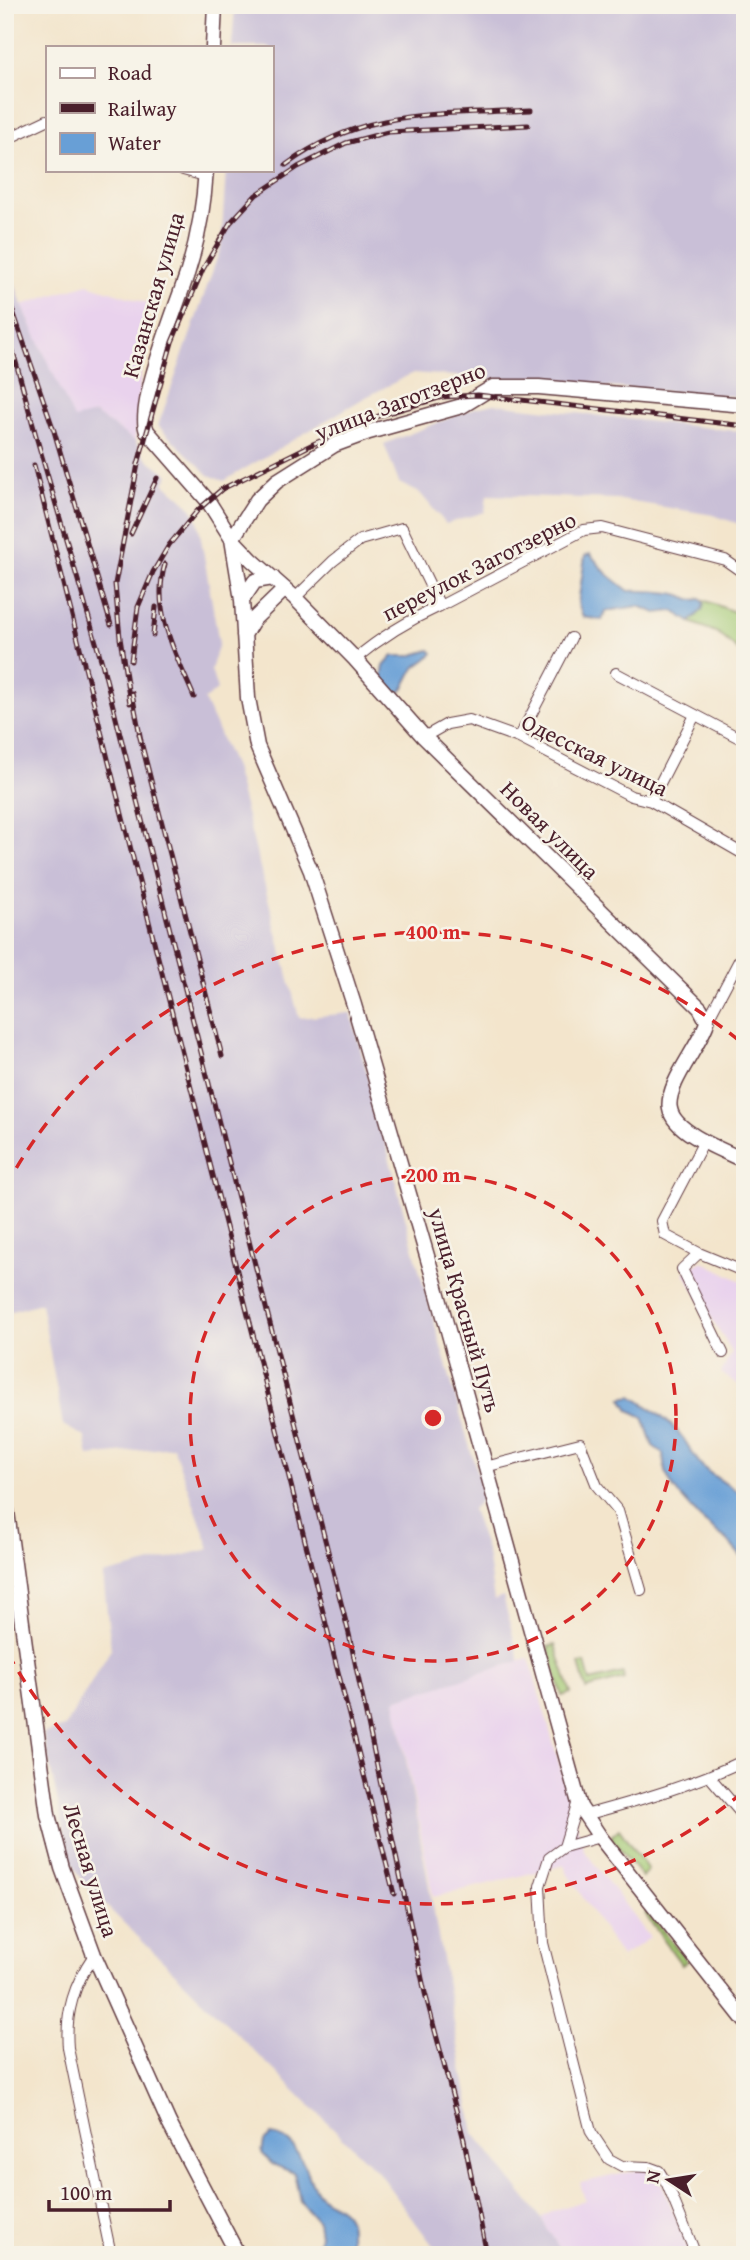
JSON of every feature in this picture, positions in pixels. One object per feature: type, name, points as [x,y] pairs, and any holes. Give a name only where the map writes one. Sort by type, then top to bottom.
[{"type":"main road","points":[[213,46],[215,5]]},
{"type":"main road","name":"Казанская улица","points":[[147,431],[144,423],[146,401],[189,269],[206,173]]},
{"type":"main road","name":"улица Заготзерно","points":[[232,539],[257,500],[277,481],[334,445],[369,432],[462,406],[493,387],[539,387],[745,405]]},
{"type":"main road","name":"улица Красный Путь","points":[[147,431],[208,501],[232,539],[242,600],[248,698],[257,746],[311,871],[329,926],[415,1212],[578,1800],[600,1837],[745,2021]]},
{"type":"main road","name":"Новая улица","points":[[232,539],[355,659],[424,737],[700,1008],[707,1021]]},
{"type":"main road","points":[[242,600],[255,581],[273,578]]},
{"type":"main road","points":[[244,635],[253,620],[290,594]]},
{"type":"main road","points":[[707,1021],[676,1081],[670,1110],[678,1124],[704,1140],[743,1157]]},
{"type":"main road","name":"Лесная улица","points":[[5,1497],[48,1815],[66,1881],[94,1955]]},
{"type":"main road","points":[[94,1955],[169,2123],[238,2255]]},
{"type":"street","points":[[5,140],[46,120]]},
{"type":"street","points":[[290,594],[360,540],[402,528],[440,607]]},
{"type":"street","name":"переулок Заготзерно","points":[[355,659],[375,641],[418,616],[440,607],[584,530],[602,528],[725,560],[745,574]]},
{"type":"street","points":[[519,738],[571,638]]},
{"type":"street","points":[[616,673],[745,741]]},
{"type":"street","points":[[652,801],[695,715]]},
{"type":"street","name":"Одесская улица","points":[[424,737],[446,724],[470,720],[519,738],[631,796],[652,801],[745,855]]},
{"type":"street","points":[[707,1021],[741,967],[745,949]]},
{"type":"street","points":[[704,1140],[662,1221],[665,1235],[745,1272]]},
{"type":"street","points":[[699,1253],[682,1269],[723,1353]]},
{"type":"street","points":[[485,1466],[580,1443],[597,1486],[618,1511],[642,1590]]},
{"type":"street","points":[[585,1815],[710,1777],[745,1760]]},
{"type":"street","points":[[710,1777],[745,1818]]},
{"type":"street","points":[[564,1847],[578,1800]]},
{"type":"street","points":[[600,1837],[564,1847],[550,1858],[540,1886],[542,1943],[591,2132],[609,2159],[622,2166],[648,2167],[659,2171],[696,2255]]},
{"type":"street","name":"Лесная улица","points":[[94,1955],[84,1969],[72,1998],[67,2033],[111,2255]]},
{"type":"shaded area","points":[[235,5],[745,5],[745,397],[413,373],[364,398],[224,481],[209,475],[158,426],[221,247],[226,172],[273,172],[273,46],[232,46]]},
{"type":"shaded area","points":[[5,253],[22,305],[74,419],[95,414],[135,441],[145,457],[169,475],[164,483],[190,506],[198,521],[219,643],[211,670],[217,690],[204,700],[234,767],[299,1018],[351,1013],[417,1262],[484,1497],[472,1509],[487,1553],[494,1600],[503,1596],[519,1661],[395,1700],[474,2133],[541,2218],[563,2255],[440,2255],[377,2171],[87,1887],[70,1859],[43,1733],[65,1727],[111,1649],[103,1575],[210,1549],[173,1447],[89,1456],[85,1437],[63,1425],[41,1303],[5,1313]]},
{"type":"shaded area","points":[[88,284],[147,303],[135,441],[95,414],[74,420],[22,305]]},
{"type":"shaded area","points":[[495,404],[745,432],[745,526],[713,515],[615,499],[487,495],[485,512],[446,524],[420,493],[399,483],[384,444],[475,408]]},
{"type":"shaded area","points":[[702,1261],[745,1283],[745,1389],[721,1373],[732,1352],[684,1273]]},
{"type":"shaded area","points":[[503,1596],[519,1660],[529,1658],[584,1850],[650,1938],[621,1957],[568,1874],[565,1865],[433,1897],[395,1700],[422,1691],[406,1634]]},
{"type":"shaded area","points":[[644,2169],[661,2181],[690,2255],[563,2255],[541,2218],[585,2200],[580,2183]]},
{"type":"green space","points":[[701,599],[745,616],[745,656],[718,633],[690,622],[702,610],[704,603]]},
{"type":"green space","points":[[555,1645],[571,1693],[562,1696],[548,1647]]},
{"type":"green space","points":[[585,1663],[590,1681],[623,1673],[624,1679],[586,1689],[579,1664]]},
{"type":"green space","points":[[619,1829],[648,1870],[642,1877],[610,1837]]},
{"type":"green space","points":[[649,1913],[687,1961],[682,1965],[645,1914]]},
{"type":"water","points":[[590,554],[607,574],[629,591],[663,592],[701,599],[704,603],[702,610],[690,622],[673,611],[656,613],[639,606],[606,611],[602,620],[583,617],[578,604],[585,556]]},
{"type":"water","points":[[430,650],[433,653],[414,669],[398,695],[382,678],[384,666],[393,656],[410,656]]},
{"type":"water","points":[[632,1396],[672,1426],[705,1469],[745,1498],[745,1561],[674,1489],[665,1472],[663,1454],[653,1446],[643,1417],[629,1410],[622,1398]]},
{"type":"water","points":[[271,2135],[289,2142],[320,2195],[347,2216],[351,2255],[316,2255],[320,2235],[318,2222],[300,2201],[294,2173],[272,2164],[262,2153],[264,2141]]},
{"type":"railway","points":[[286,165],[315,146],[374,123],[434,114],[531,110]]},
{"type":"railway","points":[[130,703],[115,584],[138,464],[172,342],[203,269],[230,223],[256,195],[298,167],[346,143],[388,132],[528,125]]},
{"type":"railway","points":[[5,288],[54,431],[111,625]]},
{"type":"railway","points":[[5,322],[102,663],[349,1634],[425,1993],[464,2140],[487,2255]]},
{"type":"railway","points":[[131,661],[138,607],[153,572],[169,545],[198,510],[222,489],[313,444],[381,415],[442,397],[478,395],[745,426]]},
{"type":"railway","points":[[34,465],[394,1894]]},
{"type":"railway","points":[[131,534],[157,478]]},
{"type":"railway","points":[[5,515],[7,536]]},
{"type":"railway","points":[[165,564],[161,581],[163,615],[173,648],[194,697]]},
{"type":"railway","points":[[153,635],[156,607]]},
{"type":"railway","points":[[132,693],[141,741]]},
{"type":"railway","points":[[139,734],[222,1056]]}]
